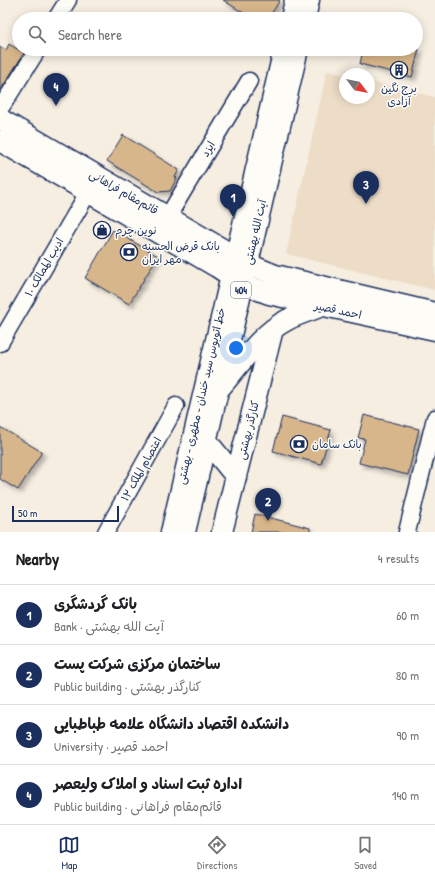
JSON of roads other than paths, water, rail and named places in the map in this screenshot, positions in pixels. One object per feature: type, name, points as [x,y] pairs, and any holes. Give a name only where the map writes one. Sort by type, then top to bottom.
[{"type":"main road","points":[[306,12],[309,0]]},
{"type":"main road","name":"آیت الله بهشتی","points":[[185,532],[218,391],[236,280],[296,56]]},
{"type":"main road","name":"قائم‌مقام فراهانی","points":[[0,119],[241,260]]},
{"type":"main road","name":"قائم‌مقام فراهانی","points":[[0,141],[89,191],[236,280]]},
{"type":"main road","name":"احمد قصیر","points":[[241,260],[275,275],[435,314]]},
{"type":"main road","name":"احمد قصیر","points":[[236,280],[269,294],[435,330]]},
{"type":"main road","points":[[218,391],[260,341],[273,329],[287,320],[322,306]]},
{"type":"main road","name":"کنارگذر بهشتی","points":[[222,532],[273,329]]},
{"type":"main road","points":[[206,440],[236,477]]},
{"type":"street","points":[[60,12],[68,0]]},
{"type":"street","points":[[290,12],[293,0]]},
{"type":"street","points":[[0,109],[34,56]]},
{"type":"street","points":[[241,260],[281,56]]},
{"type":"street","name":"ایزد","points":[[168,218],[249,81]]},
{"type":"street","name":"ادیب الممالک ۱۰","points":[[0,343],[89,191]]},
{"type":"street","name":"خط اتوبوس سید خندان - مطهری - بهشتی","points":[[169,532],[236,280]]},
{"type":"street","name":"اعتصام الملک ۱۲","points":[[106,532],[176,406]]},
{"type":"street","points":[[407,532],[435,418]]},
{"type":"place","name":"برج نگین آزادی","points":[[399,70]]},
{"type":"place","name":"اداره ثبت اسناد و املاک ولیعصر","points":[[56,106]]},
{"type":"place","name":"دانشکده اقتصاد دانشگاه علامه طباطبایی","points":[[366,204]]},
{"type":"place","name":"بانک گردشگری","points":[[233,217]]},
{"type":"place","name":"نوین چرم","points":[[102,230]]},
{"type":"place","name":"بانک قرض الحسنه مهر ایران","points":[[129,252]]},
{"type":"place","name":"بانک سامان","points":[[299,444]]},
{"type":"place","name":"ساختمان مرکزی شرکت پست","points":[[268,521]]}]
